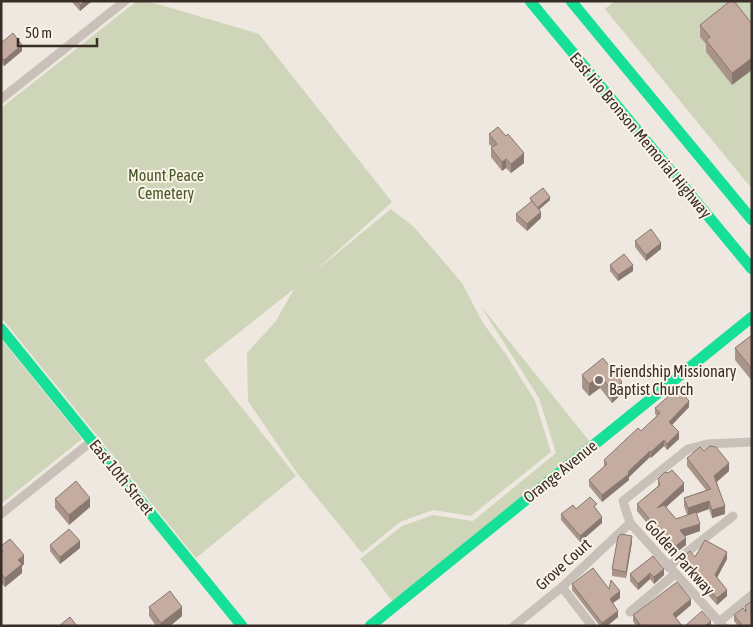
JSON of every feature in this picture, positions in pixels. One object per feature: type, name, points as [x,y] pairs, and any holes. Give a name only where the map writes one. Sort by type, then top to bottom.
[{"type":"main road","name":"East Irlo Bronson Memorial Highway","points":[[530,1],[752,269]]},
{"type":"main road","name":"East Irlo Bronson Memorial Highway","points":[[571,1],[752,220]]},
{"type":"main road","name":"Orange Avenue","points":[[370,626],[752,317]]},
{"type":"main road","name":"East 10th Street","points":[[1,329],[242,626]]},
{"type":"street","points":[[1,99],[125,1]]},
{"type":"street","points":[[1,514],[92,441]]},
{"type":"street","name":"Golden Parkway","points":[[721,624],[630,523],[623,501],[688,449],[707,444],[752,442]]},
{"type":"street","points":[[668,566],[732,516]]},
{"type":"street","name":"Grove Court","points":[[514,626],[562,587],[630,523]]},
{"type":"street","points":[[630,612],[675,574]]},
{"type":"street","points":[[562,587],[592,626]]},
{"type":"street","points":[[721,624],[752,595]]},
{"type":"green space","name":"Mount Peace Cemetery","points":[[137,1],[147,1],[259,34],[392,202],[313,273],[391,209],[414,227],[462,283],[483,323],[507,356],[535,401],[551,452],[471,516],[433,510],[400,522],[362,553],[297,473],[248,401],[247,353],[276,321],[294,289],[204,360],[296,476],[196,558],[1,317],[1,108]]},
{"type":"green space","points":[[615,1],[752,1],[752,189],[605,9]]},
{"type":"green space","points":[[480,305],[590,442],[393,602],[360,559],[402,526],[433,515],[473,521],[556,453],[539,398]]},
{"type":"green space","points":[[1,339],[82,439],[1,504]]},
{"type":"building","points":[[77,1],[85,1],[80,5]]},
{"type":"building","points":[[730,1],[734,1],[752,24],[752,58],[732,73],[706,40],[710,37],[700,25]]},
{"type":"building","points":[[13,33],[22,45],[4,60],[1,57],[1,43]]},
{"type":"building","points":[[498,127],[506,136],[508,134],[524,153],[511,164],[506,159],[502,162],[491,148],[497,144],[489,134]]},
{"type":"building","points":[[543,188],[550,197],[537,208],[530,198]]},
{"type":"building","points":[[532,201],[541,212],[527,224],[516,214]]},
{"type":"building","points":[[651,229],[661,243],[646,255],[635,241]]},
{"type":"building","points":[[624,254],[633,265],[618,275],[610,265]]},
{"type":"building","points":[[752,335],[752,369],[735,348]]},
{"type":"building","points":[[603,358],[622,382],[612,391],[600,375],[589,384],[582,375]]},
{"type":"building","points":[[678,388],[689,401],[669,422],[679,432],[667,444],[664,440],[650,451],[628,472],[629,474],[602,495],[589,480],[607,464],[604,460],[638,428],[641,431],[660,413],[655,408]]},
{"type":"building","points":[[710,446],[716,447],[729,463],[714,476],[725,506],[712,510],[709,501],[688,508],[684,498],[711,489],[687,458],[700,447],[704,451]]},
{"type":"building","points":[[672,470],[684,483],[657,508],[664,505],[676,519],[696,512],[700,524],[680,530],[686,538],[673,548],[637,504],[660,485],[658,479],[665,472],[668,473]]},
{"type":"building","points":[[76,481],[90,498],[69,515],[55,499]]},
{"type":"building","points":[[590,497],[597,504],[594,506],[602,517],[580,536],[561,514],[573,505],[576,509]]},
{"type":"building","points":[[69,529],[80,541],[60,557],[50,545]]},
{"type":"building","points":[[621,534],[632,536],[626,572],[612,569],[618,537]]},
{"type":"building","points":[[10,539],[24,555],[18,560],[22,564],[5,578],[1,574],[1,553],[3,551],[1,546]]},
{"type":"building","points":[[705,540],[727,552],[715,575],[727,590],[717,598],[681,559],[690,551],[695,557]]},
{"type":"building","points":[[653,556],[664,569],[654,577],[650,573],[638,584],[630,574]]},
{"type":"building","points":[[593,568],[609,589],[611,580],[620,591],[610,599],[618,611],[602,623],[572,584]]},
{"type":"building","points":[[677,582],[691,599],[673,614],[682,626],[641,626],[633,615]]},
{"type":"building","points":[[170,591],[182,607],[161,623],[149,607]]},
{"type":"building","points":[[752,601],[752,626],[743,626],[734,615],[743,608],[746,612],[745,606]]},
{"type":"building","points":[[702,611],[711,621],[705,626],[685,626]]},
{"type":"building","points":[[70,617],[77,626],[59,626]]},
{"type":"traffic: fast","points":[[530,1],[752,269]]},
{"type":"traffic: fast","points":[[571,1],[752,220]]},
{"type":"traffic: fast","points":[[370,626],[752,317]]},
{"type":"traffic: fast","points":[[1,329],[242,626]]},
{"type":"place","name":"Friendship Missionary Baptist Church","points":[[599,380]]}]
